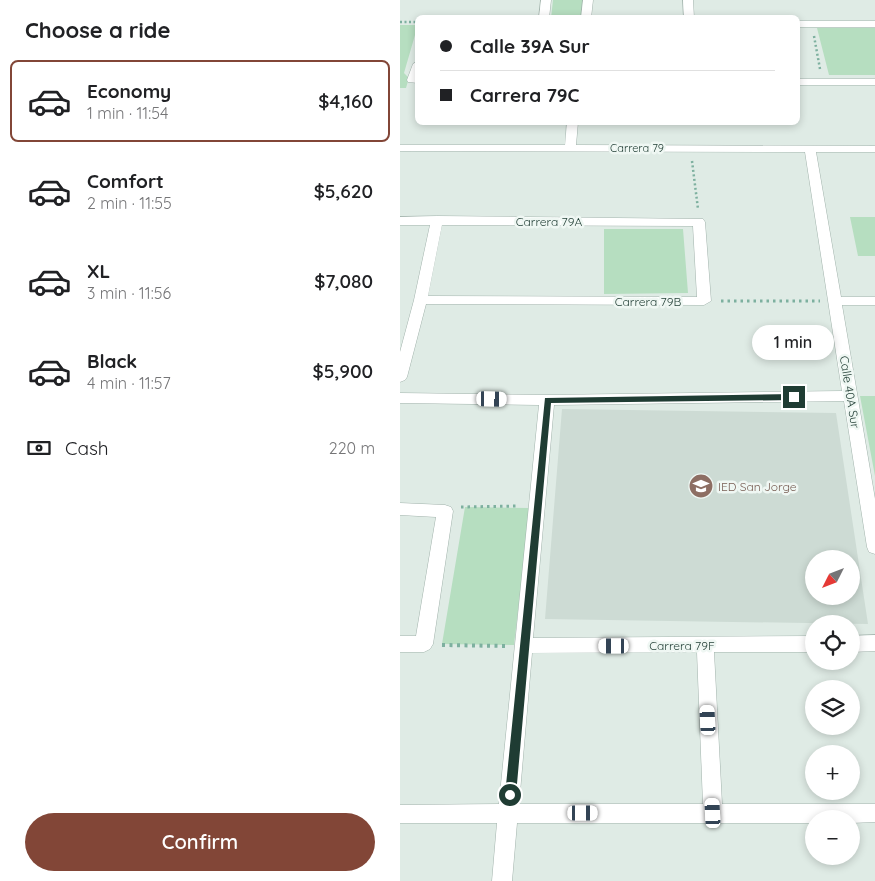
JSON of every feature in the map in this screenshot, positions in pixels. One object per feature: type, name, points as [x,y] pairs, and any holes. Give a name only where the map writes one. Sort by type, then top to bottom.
[{"type":"street","points":[[544,15],[546,0]]},
{"type":"street","points":[[586,15],[588,0]]},
{"type":"street","points":[[688,0],[689,15]]},
{"type":"street","points":[[800,24],[875,24]]},
{"type":"street","points":[[800,82],[875,82]]},
{"type":"street","points":[[570,148],[574,125]]},
{"type":"street","name":"Carrera 79","points":[[400,148],[875,148]]},
{"type":"street","name":"Calle 40A Sur","points":[[810,148],[875,547]]},
{"type":"street","points":[[400,376],[422,300],[437,220]]},
{"type":"street","name":"Carrera 79A","points":[[400,221],[699,222]]},
{"type":"street","points":[[699,222],[704,301]]},
{"type":"street","name":"Carrera 79B","points":[[422,300],[704,301]]},
{"type":"street","points":[[835,301],[875,301]]},
{"type":"street","points":[[400,398],[548,400],[851,396]]},
{"type":"street","points":[[502,881],[548,400]]},
{"type":"street","points":[[400,509],[445,510],[424,644],[400,644]]},
{"type":"street","name":"Carrera 79F","points":[[524,646],[805,644]]},
{"type":"street","points":[[860,644],[875,644]]},
{"type":"street","points":[[705,645],[713,813]]},
{"type":"street","points":[[400,814],[875,812]]},
{"type":"path","points":[[400,22],[415,22]]},
{"type":"path","points":[[811,24],[822,82]]},
{"type":"path","points":[[692,157],[699,222]]},
{"type":"path","points":[[704,301],[835,301]]},
{"type":"path","points":[[445,510],[464,506],[537,507]]},
{"type":"path","points":[[424,644],[524,646]]},
{"type":"shaded area","name":"IED San Jorge","points":[[562,409],[836,413],[857,550],[805,550],[805,605],[860,605],[860,571],[868,624],[860,624],[860,615],[805,615],[805,623],[545,619]]},
{"type":"green space","points":[[553,0],[583,0],[582,15],[551,15]]},
{"type":"green space","points":[[400,25],[415,25],[415,35],[404,73],[409,78],[406,88],[400,88]]},
{"type":"green space","points":[[817,28],[875,28],[875,75],[829,75]]},
{"type":"green space","points":[[850,217],[875,217],[875,256],[858,256]]},
{"type":"green space","points":[[604,229],[683,229],[688,293],[604,294]]},
{"type":"green space","points":[[860,396],[875,396],[875,476]]},
{"type":"green space","points":[[465,507],[530,508],[514,645],[442,644]]},
{"type":"place","name":"IED San Jorge","points":[[701,486]]},
{"type":"route","points":[[510,795],[548,400],[794,397]]}]
